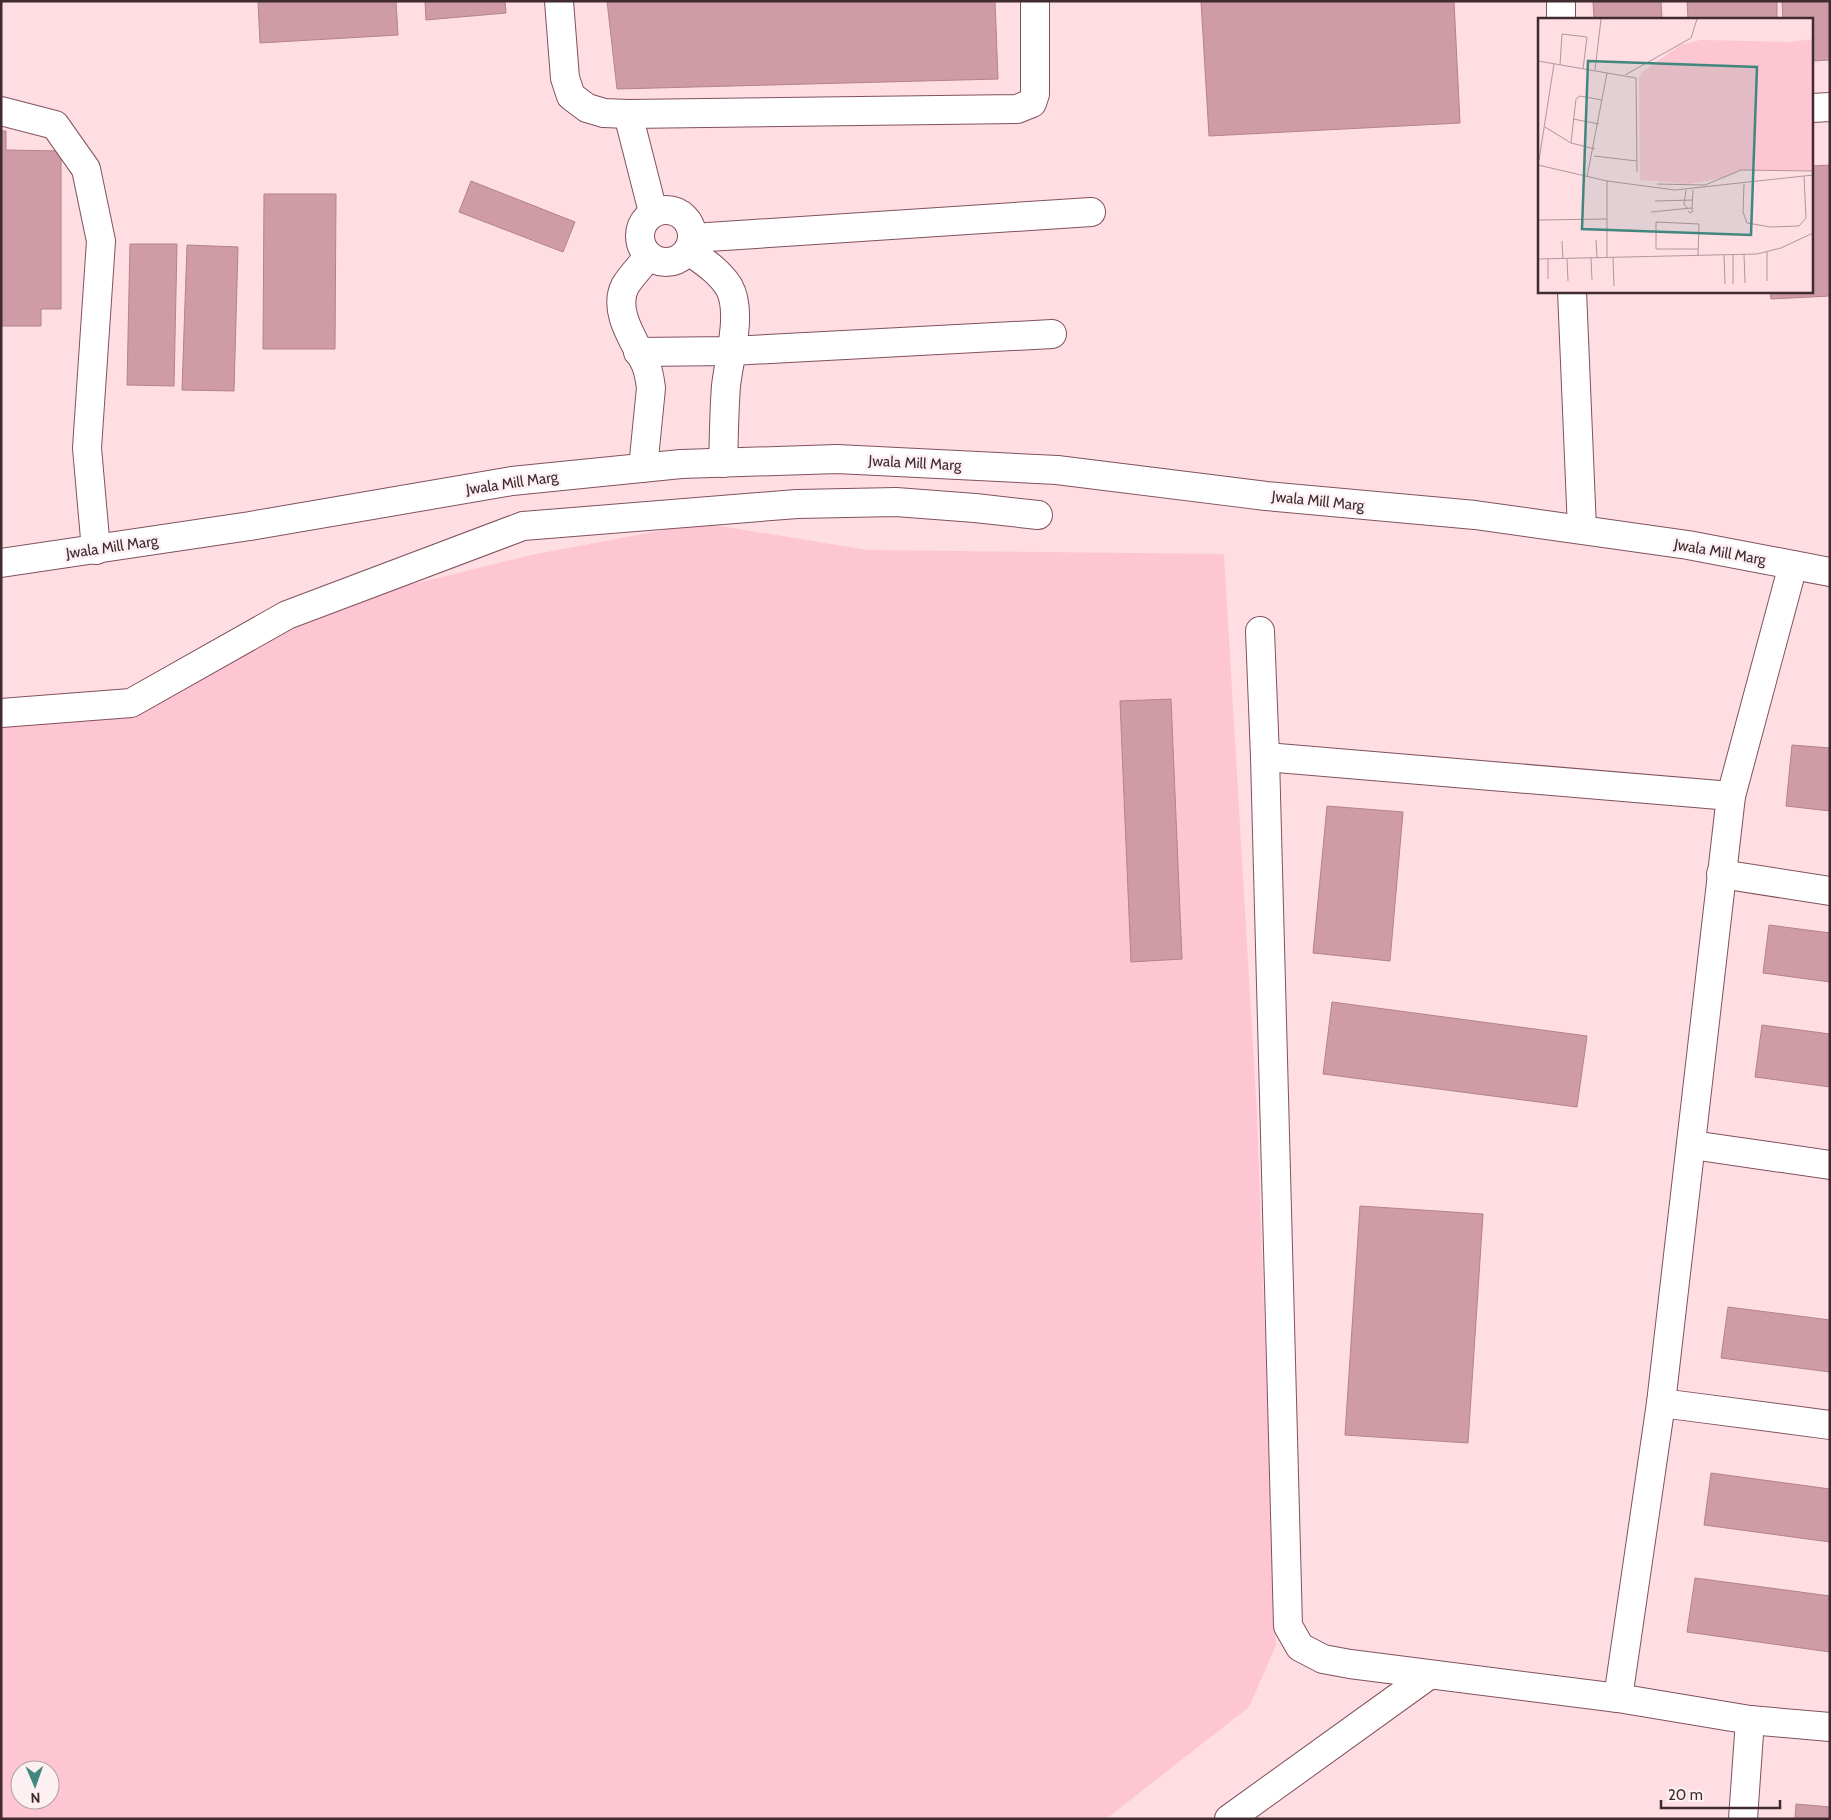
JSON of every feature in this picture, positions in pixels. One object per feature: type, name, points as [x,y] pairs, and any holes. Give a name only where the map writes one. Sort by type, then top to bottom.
[{"type":"street","points":[[559,1],[565,78],[571,96],[587,108],[604,113],[628,114],[1024,107],[1032,103],[1035,94],[1035,1]]},
{"type":"street","points":[[1560,1],[1561,18]]},
{"type":"street","points":[[1814,108],[1830,107]]},
{"type":"street","points":[[1,111],[55,125],[86,169],[101,241],[86,448],[96,550]]},
{"type":"street","points":[[628,114],[653,212]]},
{"type":"street","points":[[723,463],[726,386],[735,330],[735,310],[730,288],[691,244],[690,224],[681,213],[667,209],[653,212],[643,222],[639,236],[643,249],[649,256],[665,263],[678,260],[691,244],[1091,212]]},
{"type":"street","points":[[643,468],[651,388],[650,375],[631,338],[621,301],[625,287],[649,256]]},
{"type":"street","points":[[1572,292],[1582,529]]},
{"type":"street","points":[[638,352],[732,351],[1052,334]]},
{"type":"street","name":"Jwala Mill Marg","points":[[1,564],[250,526],[512,481],[681,464],[837,459],[1056,470],[1266,496],[1475,515],[1688,545],[1830,572]]},
{"type":"street","points":[[1,712],[131,703],[288,615],[523,526],[797,504],[896,502],[1038,515]]},
{"type":"street","points":[[1618,1698],[1661,1403],[1731,796],[1793,565]]},
{"type":"street","points":[[1260,631],[1288,1626],[1300,1647],[1323,1659],[1430,1675],[1618,1698],[1750,1720],[1830,1727]]},
{"type":"street","points":[[1265,757],[1731,796]]},
{"type":"street","points":[[1721,874],[1830,891]]},
{"type":"street","points":[[1692,1145],[1830,1164]]},
{"type":"street","points":[[1661,1403],[1830,1425]]},
{"type":"street","points":[[1229,1819],[1430,1675]]},
{"type":"street","points":[[1743,1819],[1750,1720]]},
{"type":"shaded area","points":[[702,523],[867,550],[1224,554],[1257,1116],[1276,1645],[1249,1707],[1106,1819],[1,1819],[1,713],[131,703],[287,615],[531,555]]},
{"type":"building","points":[[258,1],[396,1],[398,35],[260,43]]},
{"type":"building","points":[[425,1],[505,1],[506,13],[426,20]]},
{"type":"building","points":[[607,1],[995,1],[998,79],[617,89]]},
{"type":"building","points":[[1201,1],[1454,1],[1460,123],[1209,136]]},
{"type":"building","points":[[1593,1],[1661,1],[1662,18],[1594,18]]},
{"type":"building","points":[[1687,1],[1777,1],[1777,18],[1688,18]]},
{"type":"building","points":[[1782,1],[1830,1],[1830,60],[1814,61],[1814,18],[1783,18]]},
{"type":"building","points":[[1,131],[6,131],[6,150],[61,151],[61,309],[41,309],[41,326],[1,326]]},
{"type":"building","points":[[1830,165],[1830,296],[1771,299],[1770,292],[1814,292],[1814,166]]},
{"type":"building","points":[[471,181],[575,222],[563,252],[459,212]]},
{"type":"building","points":[[264,194],[336,194],[335,349],[263,349]]},
{"type":"building","points":[[130,244],[177,244],[174,386],[127,385]]},
{"type":"building","points":[[187,245],[238,247],[234,391],[182,390]]},
{"type":"building","points":[[1171,699],[1182,959],[1131,962],[1120,701]]},
{"type":"building","points":[[1792,745],[1830,748],[1830,811],[1786,806]]},
{"type":"building","points":[[1327,806],[1403,812],[1390,961],[1313,953]]},
{"type":"building","points":[[1769,925],[1830,933],[1830,982],[1763,973]]},
{"type":"building","points":[[1332,1002],[1587,1036],[1577,1107],[1323,1074]]},
{"type":"building","points":[[1762,1025],[1830,1034],[1830,1087],[1755,1077]]},
{"type":"building","points":[[1360,1206],[1483,1214],[1468,1443],[1345,1435]]},
{"type":"building","points":[[1728,1307],[1830,1320],[1830,1372],[1721,1358]]},
{"type":"building","points":[[1711,1473],[1830,1489],[1830,1542],[1704,1525]]},
{"type":"building","points":[[1695,1578],[1830,1596],[1830,1652],[1687,1632]]},
{"type":"building","points":[[1796,1804],[1830,1807],[1830,1819],[1795,1819]]}]
